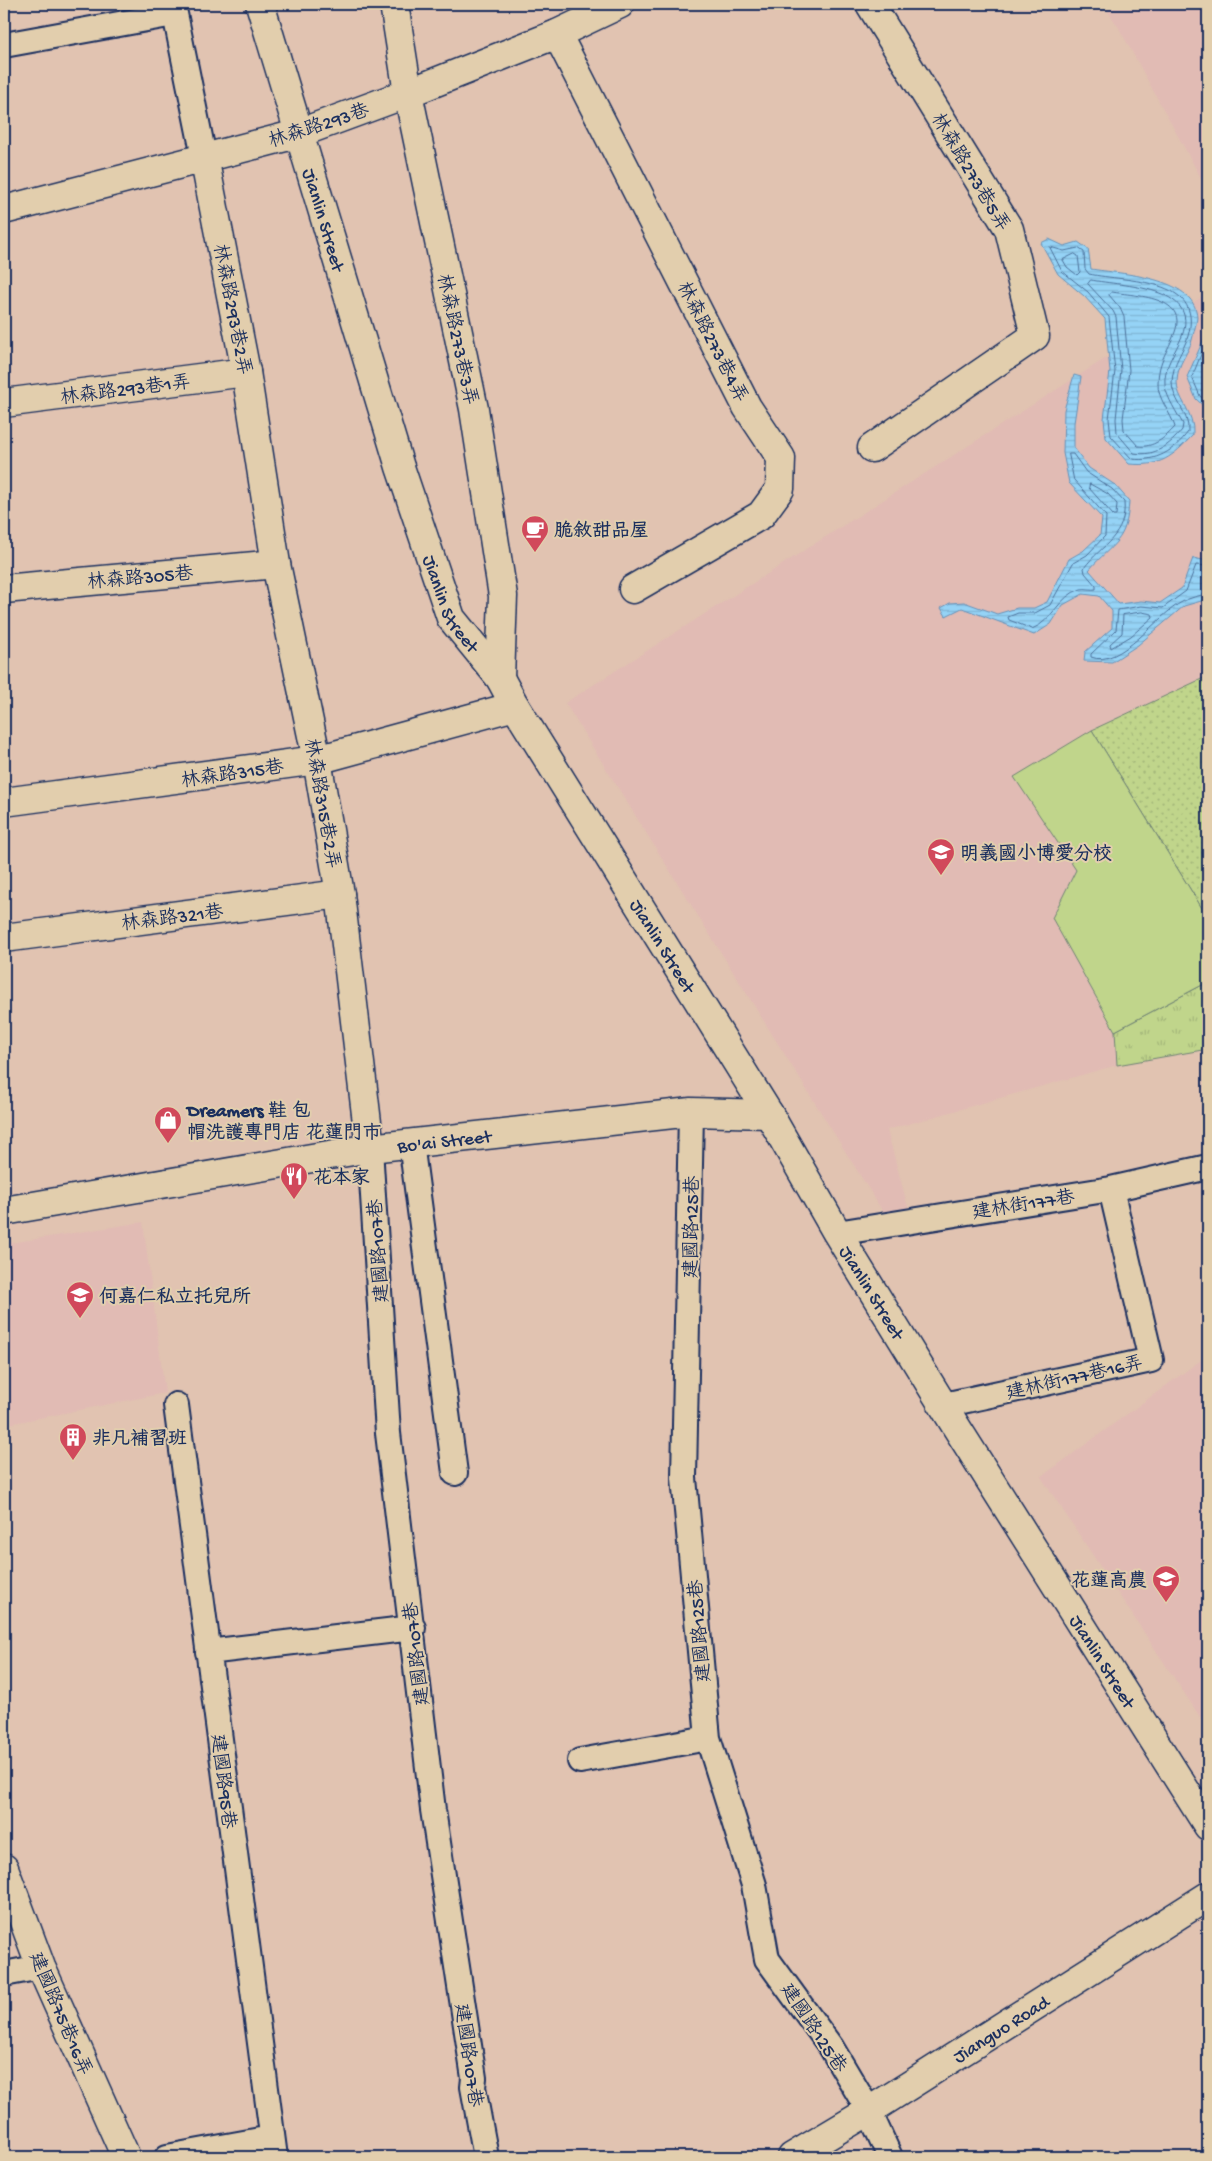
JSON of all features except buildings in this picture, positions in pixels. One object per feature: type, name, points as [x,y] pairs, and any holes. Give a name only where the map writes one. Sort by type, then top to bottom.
[{"type":"street","name":"Jianlin Street","points":[[260,4],[400,467],[451,618],[500,678],[515,706],[769,1114],[837,1233],[1208,1826]]},
{"type":"street","name":"林森路273巷3弄","points":[[394,4],[408,93],[474,409],[503,596],[500,678]]},
{"type":"street","name":"林森路293巷","points":[[4,210],[204,156],[298,134],[557,34],[620,4]]},
{"type":"street","name":"林森路273巷5弄","points":[[870,4],[1009,230],[1035,336],[872,448]]},
{"type":"street","name":"林森路273巷4弄","points":[[557,34],[748,407],[781,458],[780,488],[761,515],[633,589]]},
{"type":"street","name":"林森路293巷2弄","points":[[204,156],[246,372],[260,462]]},
{"type":"street","name":"林森路293巷1弄","points":[[4,403],[246,372]]},
{"type":"street","name":"林森路315巷2弄","points":[[260,462],[276,564],[317,760],[340,894],[370,1148]]},
{"type":"street","name":"林森路305巷","points":[[4,589],[276,564]]},
{"type":"street","name":"林森路315巷","points":[[4,802],[317,760],[515,706]]},
{"type":"street","name":"林森路321巷","points":[[4,938],[340,894]]},
{"type":"street","name":"Bo'ai Street","points":[[4,1211],[370,1148],[692,1112],[769,1114]]},
{"type":"street","name":"建國路75巷16弄","points":[[4,1868],[41,1967],[126,2157]]},
{"type":"street","name":"Jianguo Road","points":[[792,2157],[870,2111],[1208,1896]]},
{"type":"lane","points":[[4,44],[174,9],[204,156]]},
{"type":"lane","name":"建國路125巷","points":[[692,1112],[684,1478],[708,1738],[754,1885],[767,1959],[831,2047],[870,2111],[890,2157]]},
{"type":"lane","points":[[411,1143],[455,1473]]},
{"type":"lane","name":"建國路107巷","points":[[370,1148],[388,1433],[433,1810],[474,2078],[473,2087],[486,2157]]},
{"type":"lane","name":"建林街177巷","points":[[837,1233],[1111,1188],[1208,1167]]},
{"type":"lane","name":"建林街177巷16弄","points":[[944,1405],[1151,1360],[1111,1188]]},
{"type":"lane","name":"建國路95巷","points":[[176,1405],[273,2148]]},
{"type":"lane","points":[[208,1652],[412,1628]]},
{"type":"lane","points":[[580,1761],[708,1738]]},
{"type":"lane","points":[[4,1974],[41,1967]]},
{"type":"lane","points":[[167,2157],[273,2148]]},
{"type":"shaded area","points":[[1103,4],[1208,4],[1208,191],[1119,28]]},
{"type":"shaded area","name":"明義國小博愛分校","points":[[1208,293],[1208,1049],[1117,1065],[887,1130],[909,1211],[885,1215],[565,703]]},
{"type":"shaded area","name":"何嘉仁私立托兒所","points":[[143,1222],[165,1393],[4,1425],[4,1244]]},
{"type":"shaded area","name":"花蓮高農","points":[[1208,1355],[1208,1729],[1041,1477]]},
{"type":"green space","points":[[1208,676],[1208,918],[1092,730]]},
{"type":"green space","points":[[1092,730],[1208,918],[1208,982],[1115,1031],[1052,918],[1076,870],[1014,777]]},
{"type":"green space","points":[[1208,982],[1208,1049],[1117,1065],[1115,1031]]},
{"type":"water","points":[[1049,239],[1064,246],[1078,242],[1088,249],[1091,269],[1137,276],[1170,285],[1184,293],[1193,303],[1197,322],[1191,342],[1179,369],[1177,388],[1189,412],[1193,435],[1172,455],[1165,459],[1150,464],[1129,464],[1106,438],[1104,419],[1110,371],[1105,319],[1084,296],[1058,274],[1041,243]]},
{"type":"water","points":[[1208,329],[1208,410],[1196,399],[1187,377]]},
{"type":"water","points":[[1074,375],[1081,377],[1074,423],[1074,448],[1089,468],[1115,485],[1129,501],[1128,515],[1122,534],[1089,570],[1119,604],[1141,601],[1160,603],[1182,588],[1193,558],[1208,561],[1208,599],[1184,606],[1138,645],[1112,662],[1084,661],[1085,652],[1112,628],[1112,611],[1099,596],[1083,594],[1063,605],[1051,624],[1034,635],[962,608],[946,616],[941,608],[950,603],[964,602],[997,614],[1017,608],[1034,608],[1047,602],[1069,559],[1083,551],[1100,535],[1102,518],[1069,483],[1063,453],[1064,410]]},
{"type":"place","name":"脆敘甜品屋","points":[[535,553]]},
{"type":"place","name":"明義國小博愛分校","points":[[941,876]]},
{"type":"place","name":"Dreamers 鞋 包 帽洗護專門店 花蓮門市","points":[[168,1144]]},
{"type":"place","name":"花本家","points":[[294,1200]]},
{"type":"place","name":"何嘉仁私立托兒所","points":[[80,1319]]},
{"type":"place","name":"非凡補習班","points":[[73,1461]]},
{"type":"place","name":"花蓮高農","points":[[1166,1603]]}]
